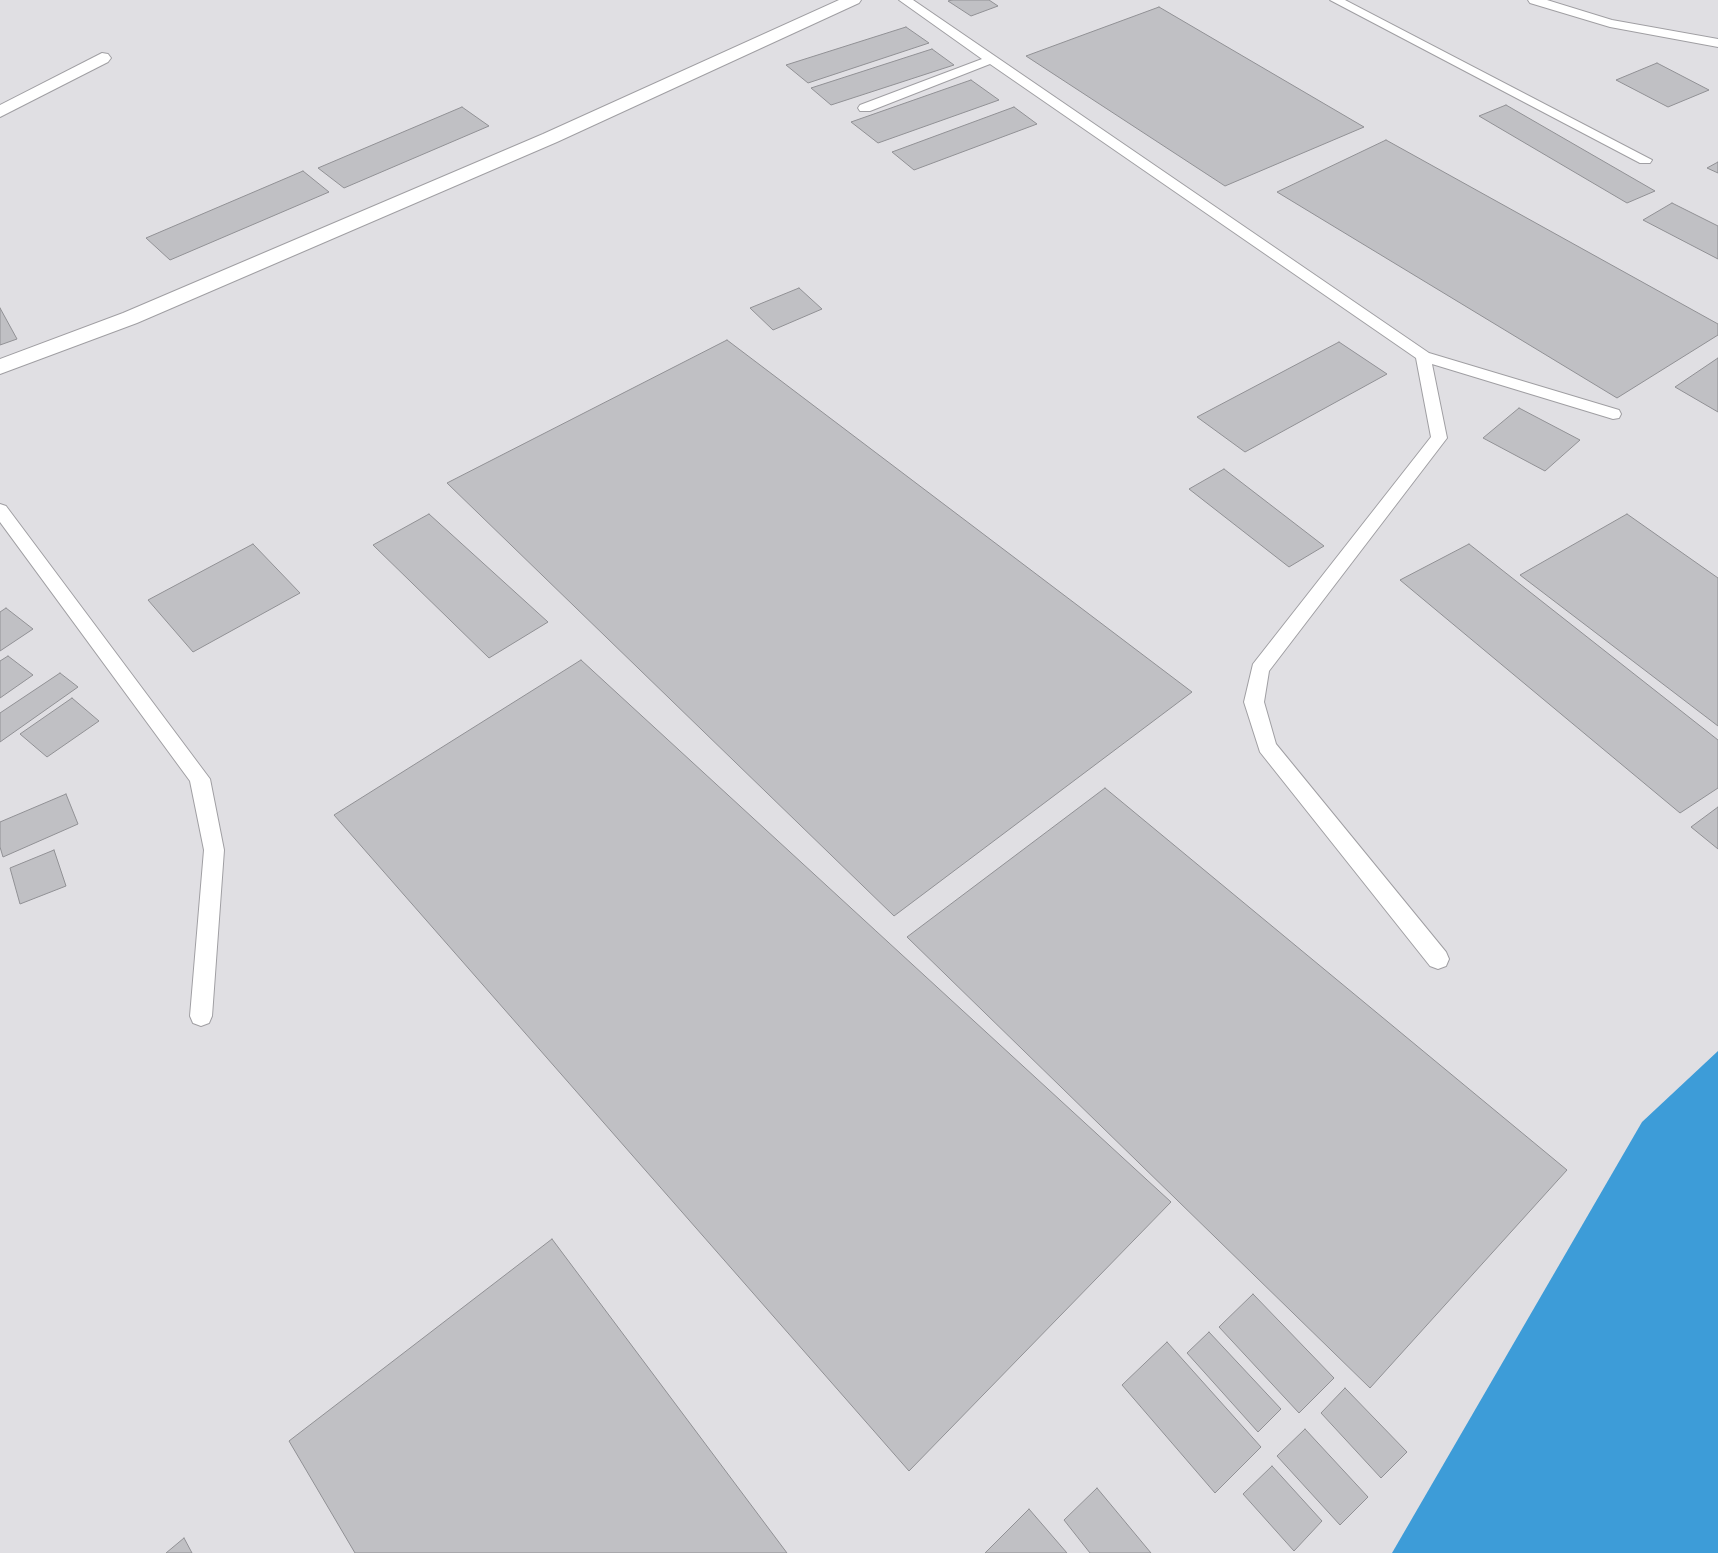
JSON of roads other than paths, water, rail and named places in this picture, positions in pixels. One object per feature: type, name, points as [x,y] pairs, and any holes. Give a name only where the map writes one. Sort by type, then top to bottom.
[{"type":"street","points":[[0,367],[130,318],[531,146],[853,0]]},
{"type":"street","points":[[0,112],[102,58]]},
{"type":"lane","points":[[905,0],[1423,356],[1613,414]]},
{"type":"lane","points":[[1336,0],[1645,160]]},
{"type":"lane","points":[[1534,0],[1610,22],[1718,42]]},
{"type":"lane","points":[[865,108],[993,59]]},
{"type":"lane","points":[[1423,356],[1439,438],[1260,669],[1254,702],[1267,747],[1438,959]]},
{"type":"lane","points":[[0,510],[200,779],[214,850],[201,1016]]},
{"type":"water","points":[[1718,1051],[1718,1553],[1392,1553],[1642,1122]]}]
